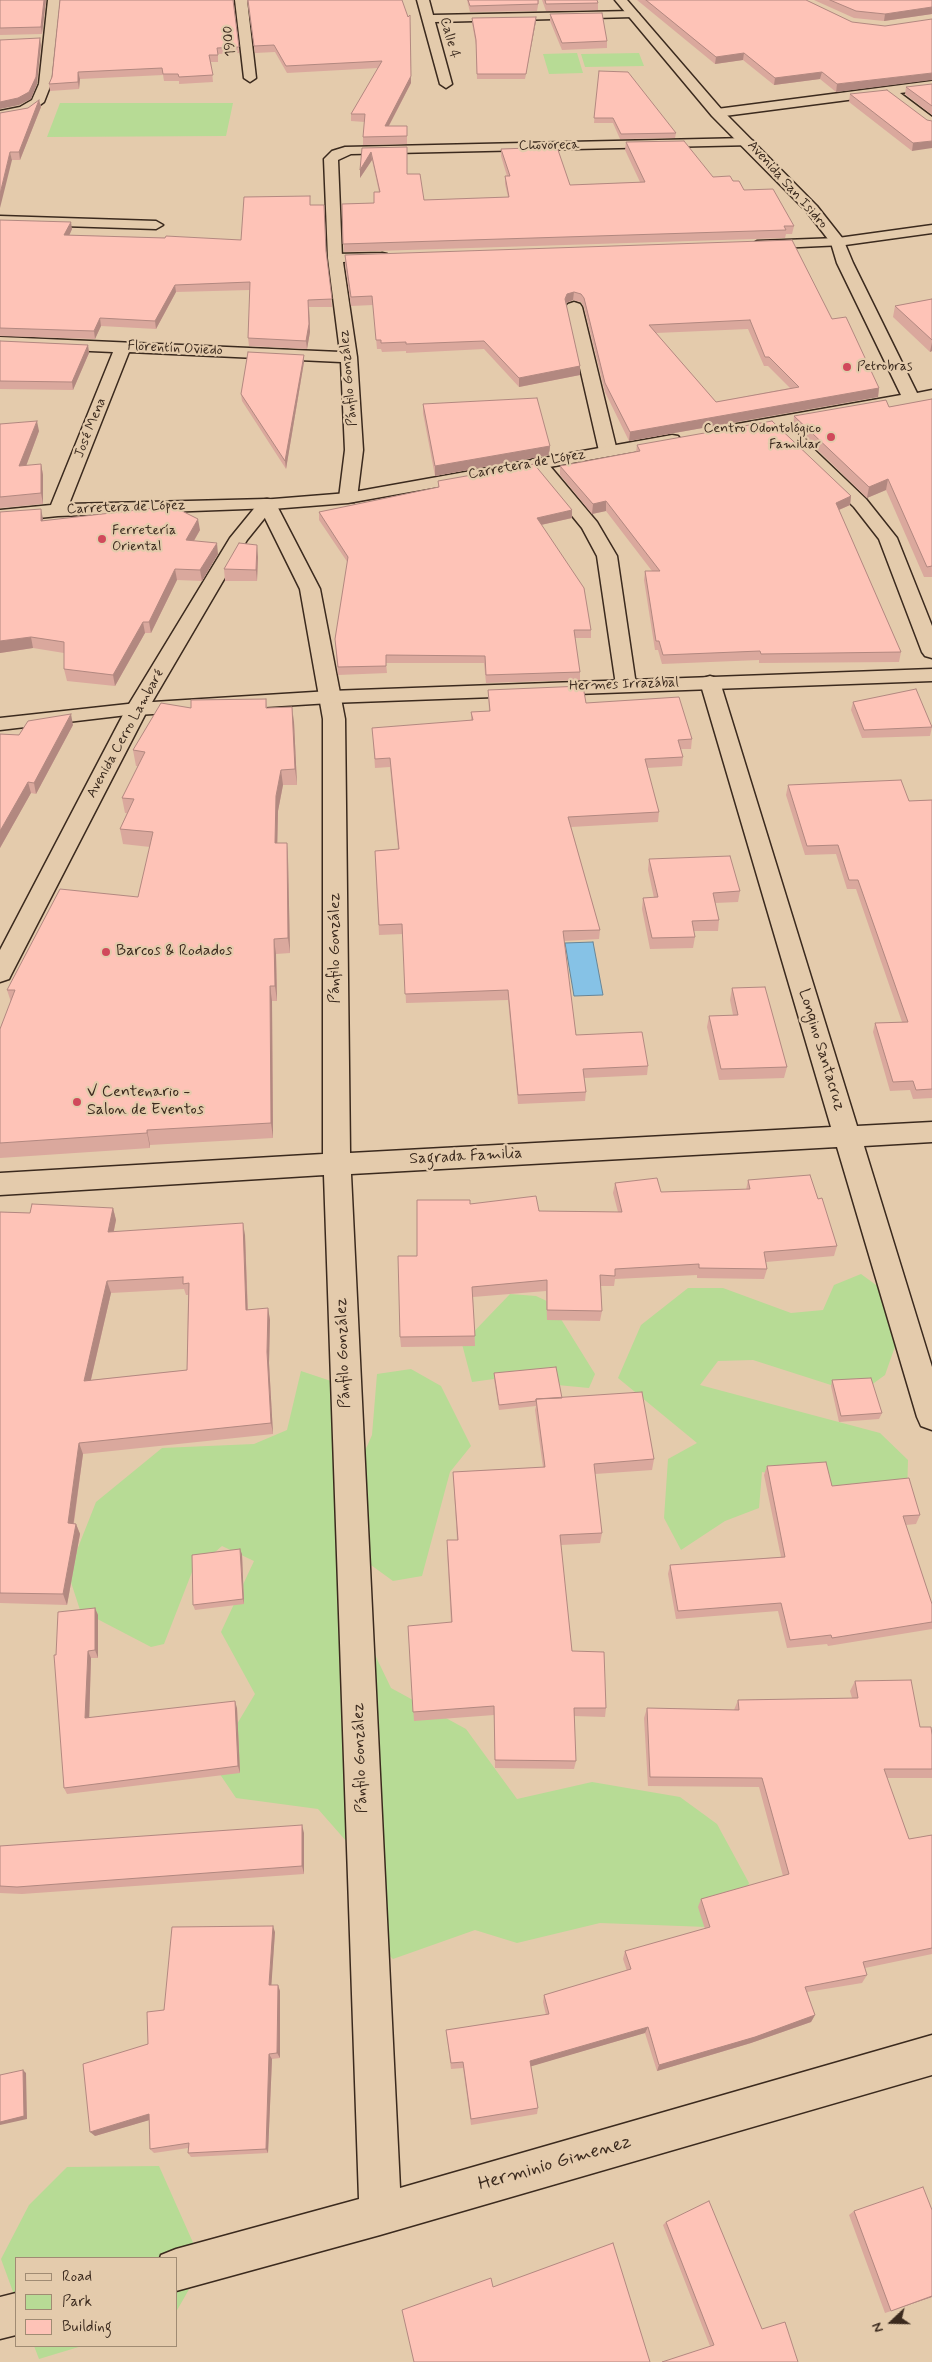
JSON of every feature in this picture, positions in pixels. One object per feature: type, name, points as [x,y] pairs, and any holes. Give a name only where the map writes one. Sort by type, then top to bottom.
[{"type":"street","points":[[0,115],[24,110],[38,102],[45,84],[54,0]]},
{"type":"street","name":"1900","points":[[241,0],[250,78]]},
{"type":"street","name":"Calle 4","points":[[423,0],[446,84]]},
{"type":"street","name":"Avenida San Isidro","points":[[623,0],[717,113],[748,142],[812,209],[838,242],[845,263],[911,398]]},
{"type":"street","points":[[429,19],[633,14]]},
{"type":"street","points":[[33,40],[50,39]]},
{"type":"street","points":[[717,113],[932,85]]},
{"type":"street","points":[[888,90],[932,122]]},
{"type":"street","name":"Chovoreca","points":[[350,150],[748,142]]},
{"type":"street","name":"Pánfilo González","points":[[348,498],[354,450],[349,357],[335,258],[331,159],[336,154],[350,150]]},
{"type":"street","points":[[0,220],[156,225]]},
{"type":"street","points":[[738,245],[838,242],[932,229]]},
{"type":"street","points":[[335,258],[400,256]]},
{"type":"street","points":[[574,307],[608,451]]},
{"type":"street","name":"Florentín Oviedo","points":[[0,342],[349,357]]},
{"type":"street","name":"José Mena","points":[[58,510],[123,346]]},
{"type":"street","points":[[720,432],[932,395]]},
{"type":"street","points":[[776,423],[860,503],[888,538],[932,652]]},
{"type":"street","name":"Carretera de López","points":[[0,516],[58,510],[267,504],[348,498],[692,437]]},
{"type":"street","points":[[538,463],[590,526],[607,556],[626,685]]},
{"type":"street","name":"Pánfilo González","points":[[267,504],[306,578],[310,590],[318,618],[334,719],[336,782],[337,1164],[380,2214]]},
{"type":"street","name":"Avenida Cerro Lambaré","points":[[0,973],[137,709],[239,538],[267,504]]},
{"type":"street","name":"Hermes Irrazábal","points":[[0,724],[137,709],[330,697],[932,675]]},
{"type":"street","name":"Longino Santacruz","points":[[710,682],[932,1417]]},
{"type":"street","name":"Sagrada Familia","points":[[0,1184],[932,1132]]},
{"type":"street","name":"Herminio Gimenez","points":[[178,2269],[380,2214],[932,2055]]},
{"type":"street","points":[[0,2318],[15,2314]]},
{"type":"green space","points":[[577,53],[583,73],[549,74],[543,54]]},
{"type":"green space","points":[[639,53],[644,66],[585,67],[581,54]]},
{"type":"green space","points":[[60,103],[233,103],[226,136],[47,137]]},
{"type":"green space","points":[[861,1274],[887,1293],[904,1321],[885,1375],[859,1394],[753,1360],[718,1361],[700,1385],[880,1433],[908,1460],[907,1494],[844,1488],[762,1472],[759,1508],[725,1521],[681,1550],[664,1518],[668,1459],[697,1443],[618,1378],[641,1325],[688,1288],[723,1288],[791,1313],[823,1310],[834,1285]]},
{"type":"green space","points":[[510,1294],[536,1296],[551,1303],[595,1374],[589,1388],[494,1379],[472,1382],[462,1344]]},
{"type":"green space","points":[[411,1369],[441,1386],[471,1446],[450,1472],[422,1576],[393,1581],[364,1560],[340,1582],[391,1688],[466,1729],[517,1799],[592,1782],[680,1797],[717,1824],[749,1883],[734,1928],[600,1923],[517,1943],[475,1930],[393,1959],[360,1928],[347,1842],[318,1809],[236,1798],[213,1764],[255,1694],[221,1632],[254,1561],[222,1546],[192,1572],[164,1644],[151,1647],[80,1610],[68,1573],[96,1502],[162,1448],[254,1444],[287,1430],[301,1371],[334,1382],[353,1478],[372,1435],[377,1374]]},
{"type":"green space","points":[[159,2166],[203,2265],[178,2309],[178,2257],[15,2257],[15,2297],[1,2259],[29,2205],[67,2167]]},
{"type":"green space","points":[[34,2347],[79,2347],[39,2359]]},
{"type":"water","points":[[593,942],[603,995],[574,996],[565,943]]},
{"type":"building","points":[[0,0],[44,0],[41,27],[0,28]]},
{"type":"building","points":[[60,0],[233,0],[239,47],[217,48],[218,55],[209,55],[213,75],[179,77],[178,74],[163,74],[162,68],[78,72],[78,82],[49,84],[52,77]]},
{"type":"building","points":[[248,0],[402,0],[408,17],[410,15],[411,76],[385,126],[407,126],[407,136],[363,137],[365,114],[351,114],[382,61],[286,66],[274,45],[254,46]]},
{"type":"building","points":[[468,0],[538,0],[538,4],[470,6]]},
{"type":"building","points":[[545,0],[597,0],[598,3],[546,4]]},
{"type":"building","points":[[646,0],[806,0],[852,22],[885,26],[932,19],[932,73],[837,84],[822,72],[775,78],[744,53],[716,57]]},
{"type":"building","points":[[830,0],[932,0],[932,7],[885,14],[856,11]]},
{"type":"building","points":[[602,13],[607,41],[562,43],[550,14]]},
{"type":"building","points":[[536,17],[526,74],[477,74],[476,40],[472,18]]},
{"type":"building","points":[[40,38],[36,77],[29,92],[18,98],[0,102],[0,40]]},
{"type":"building","points":[[599,71],[628,72],[676,133],[621,134],[613,118],[594,118]]},
{"type":"building","points":[[932,84],[932,106],[906,87]]},
{"type":"building","points":[[887,90],[927,120],[932,121],[932,141],[913,143],[850,94]]},
{"type":"building","points":[[39,100],[19,152],[10,152],[0,194],[0,113],[28,108]]},
{"type":"building","points":[[684,141],[713,177],[730,176],[733,181],[739,181],[744,190],[773,189],[794,226],[784,226],[786,230],[343,244],[342,204],[374,203],[374,192],[380,192],[371,152],[360,170],[362,148],[407,147],[407,174],[420,174],[424,200],[509,197],[505,176],[510,176],[501,149],[557,147],[570,185],[645,182],[626,142]]},
{"type":"building","points":[[310,196],[310,205],[324,205],[326,251],[332,299],[308,300],[309,324],[306,341],[248,338],[250,282],[175,285],[155,321],[100,318],[94,331],[0,328],[0,220],[71,222],[64,235],[165,238],[166,236],[241,240],[244,197]]},
{"type":"building","points":[[792,240],[832,319],[846,317],[879,388],[630,432],[605,383],[584,298],[581,294],[574,292],[567,294],[565,299],[580,366],[519,378],[484,341],[406,344],[406,342],[381,343],[381,340],[376,340],[372,296],[351,297],[345,255]],"holes":[[[750,320],[765,357],[769,357],[799,387],[716,402],[649,325]]]},
{"type":"building","points":[[932,299],[932,340],[895,306]]},
{"type":"building","points":[[0,341],[88,345],[72,382],[0,381]]},
{"type":"building","points":[[248,352],[304,355],[285,461],[241,394]]},
{"type":"building","points":[[537,398],[550,446],[435,466],[423,404]]},
{"type":"building","points":[[932,399],[932,566],[927,567],[888,479],[869,487],[794,416],[886,400],[889,407]]},
{"type":"building","points":[[37,421],[19,466],[41,464],[41,493],[0,497],[0,424]]},
{"type":"building","points":[[772,421],[851,496],[836,503],[901,652],[761,654],[760,651],[663,655],[659,641],[656,641],[645,571],[660,571],[606,501],[593,504],[560,466],[640,451],[637,445]]},
{"type":"building","points":[[534,464],[572,510],[537,518],[584,588],[591,630],[574,630],[580,672],[486,675],[485,656],[386,655],[386,666],[338,667],[335,639],[348,557],[319,512],[439,487],[438,481]]},
{"type":"building","points":[[172,506],[198,519],[186,540],[217,543],[200,570],[175,569],[149,622],[143,622],[113,675],[64,669],[64,642],[31,637],[0,641],[0,512],[41,509],[41,521]]},
{"type":"building","points":[[239,543],[257,545],[256,570],[224,569]]},
{"type":"building","points":[[583,686],[586,703],[679,697],[692,739],[678,740],[683,757],[645,759],[659,812],[568,817],[600,930],[563,931],[576,1035],[642,1032],[648,1066],[583,1069],[586,1092],[518,1095],[508,990],[405,994],[402,924],[379,925],[375,851],[399,849],[390,758],[375,759],[372,728],[473,720],[471,712],[490,711],[488,690]]},
{"type":"building","points":[[916,689],[932,727],[864,730],[853,702]]},
{"type":"building","points":[[266,699],[266,708],[292,707],[295,769],[281,770],[276,796],[275,843],[287,843],[288,938],[274,939],[275,986],[270,986],[271,1123],[147,1130],[147,1133],[0,1143],[0,1029],[15,990],[7,990],[60,889],[138,897],[153,832],[120,829],[134,799],[122,798],[145,752],[133,750],[161,703],[191,708],[191,700]]},
{"type":"building","points":[[71,714],[34,783],[28,782],[0,831],[0,734],[19,735],[28,721]]},
{"type":"building","points":[[901,780],[909,801],[932,800],[932,1089],[916,1090],[913,1081],[893,1082],[875,1023],[908,1022],[858,880],[849,880],[838,845],[807,846],[788,785]]},
{"type":"building","points":[[730,856],[740,891],[713,893],[719,920],[692,921],[695,937],[652,938],[643,898],[658,897],[649,859]]},
{"type":"building","points":[[765,987],[787,1067],[721,1069],[709,1016],[738,1015],[732,988]]},
{"type":"building","points":[[810,1175],[818,1199],[822,1198],[837,1246],[764,1252],[767,1269],[699,1268],[699,1264],[615,1269],[615,1276],[600,1275],[602,1311],[547,1310],[547,1280],[472,1287],[475,1336],[400,1337],[398,1256],[417,1256],[417,1200],[470,1200],[470,1204],[536,1196],[539,1211],[622,1212],[615,1183],[657,1178],[661,1192],[750,1189],[748,1180]]},
{"type":"building","points":[[32,1204],[113,1208],[108,1232],[243,1223],[246,1310],[268,1308],[267,1352],[271,1423],[79,1443],[68,1523],[76,1524],[63,1594],[0,1593],[0,1212],[30,1213]],"holes":[[[183,1277],[183,1284],[189,1283],[187,1370],[84,1381],[107,1281]]]},
{"type":"building","points":[[556,1367],[562,1398],[536,1399],[536,1401],[499,1405],[494,1373]]},
{"type":"building","points":[[871,1378],[882,1413],[841,1416],[832,1380]]},
{"type":"building","points":[[642,1392],[654,1459],[594,1464],[602,1533],[560,1535],[572,1651],[604,1652],[606,1708],[574,1708],[576,1761],[495,1760],[494,1706],[413,1712],[408,1626],[452,1622],[447,1540],[458,1540],[453,1472],[545,1467],[536,1399]]},
{"type":"building","points":[[826,1462],[832,1486],[909,1478],[920,1515],[903,1516],[932,1604],[932,1622],[832,1638],[831,1635],[790,1640],[781,1603],[678,1611],[670,1565],[785,1557],[767,1466]]},
{"type":"building","points":[[240,1549],[243,1599],[193,1605],[192,1555]]},
{"type":"building","points":[[95,1608],[95,1650],[88,1651],[85,1718],[235,1701],[238,1766],[64,1788],[54,1655],[56,1655],[58,1612]]},
{"type":"building","points":[[911,1680],[920,1727],[931,1727],[932,1769],[884,1769],[909,1839],[932,1835],[932,1948],[863,1962],[867,1975],[805,1987],[815,2015],[755,2037],[659,2065],[648,2027],[530,2061],[538,2108],[471,2119],[463,2062],[451,2063],[446,2030],[549,2014],[544,1995],[631,1969],[625,1951],[710,1927],[701,1899],[789,1874],[762,1778],[650,1777],[647,1708],[739,1710],[738,1700],[858,1698],[855,1681]]},
{"type":"building","points":[[302,1825],[302,1866],[17,1887],[0,1886],[0,1846]]},
{"type":"building","points":[[273,1926],[269,1985],[278,1985],[277,2053],[269,2054],[266,2149],[188,2153],[189,2143],[150,2149],[149,2114],[90,2132],[83,2064],[148,2044],[147,2012],[164,2010],[172,1927]]},
{"type":"building","points":[[23,2070],[24,2116],[0,2122],[0,2075]]},
{"type":"building","points":[[923,2187],[932,2210],[932,2296],[891,2311],[854,2211]]},
{"type":"building","points":[[709,2201],[762,2329],[785,2322],[798,2362],[662,2362],[714,2345],[666,2222]]},
{"type":"building","points":[[613,2243],[650,2362],[414,2362],[402,2310],[491,2278],[493,2287]]},
{"type":"place","name":"Petrobras","points":[[847,367]]},
{"type":"place","name":"Centro Odontológico Familiar","points":[[831,437]]},
{"type":"place","name":"Ferretería Oriental","points":[[102,539]]},
{"type":"place","name":"Barcos & Rodados","points":[[106,952]]},
{"type":"place","name":"V Centenario - Salon de Eventos","points":[[77,1102]]}]
